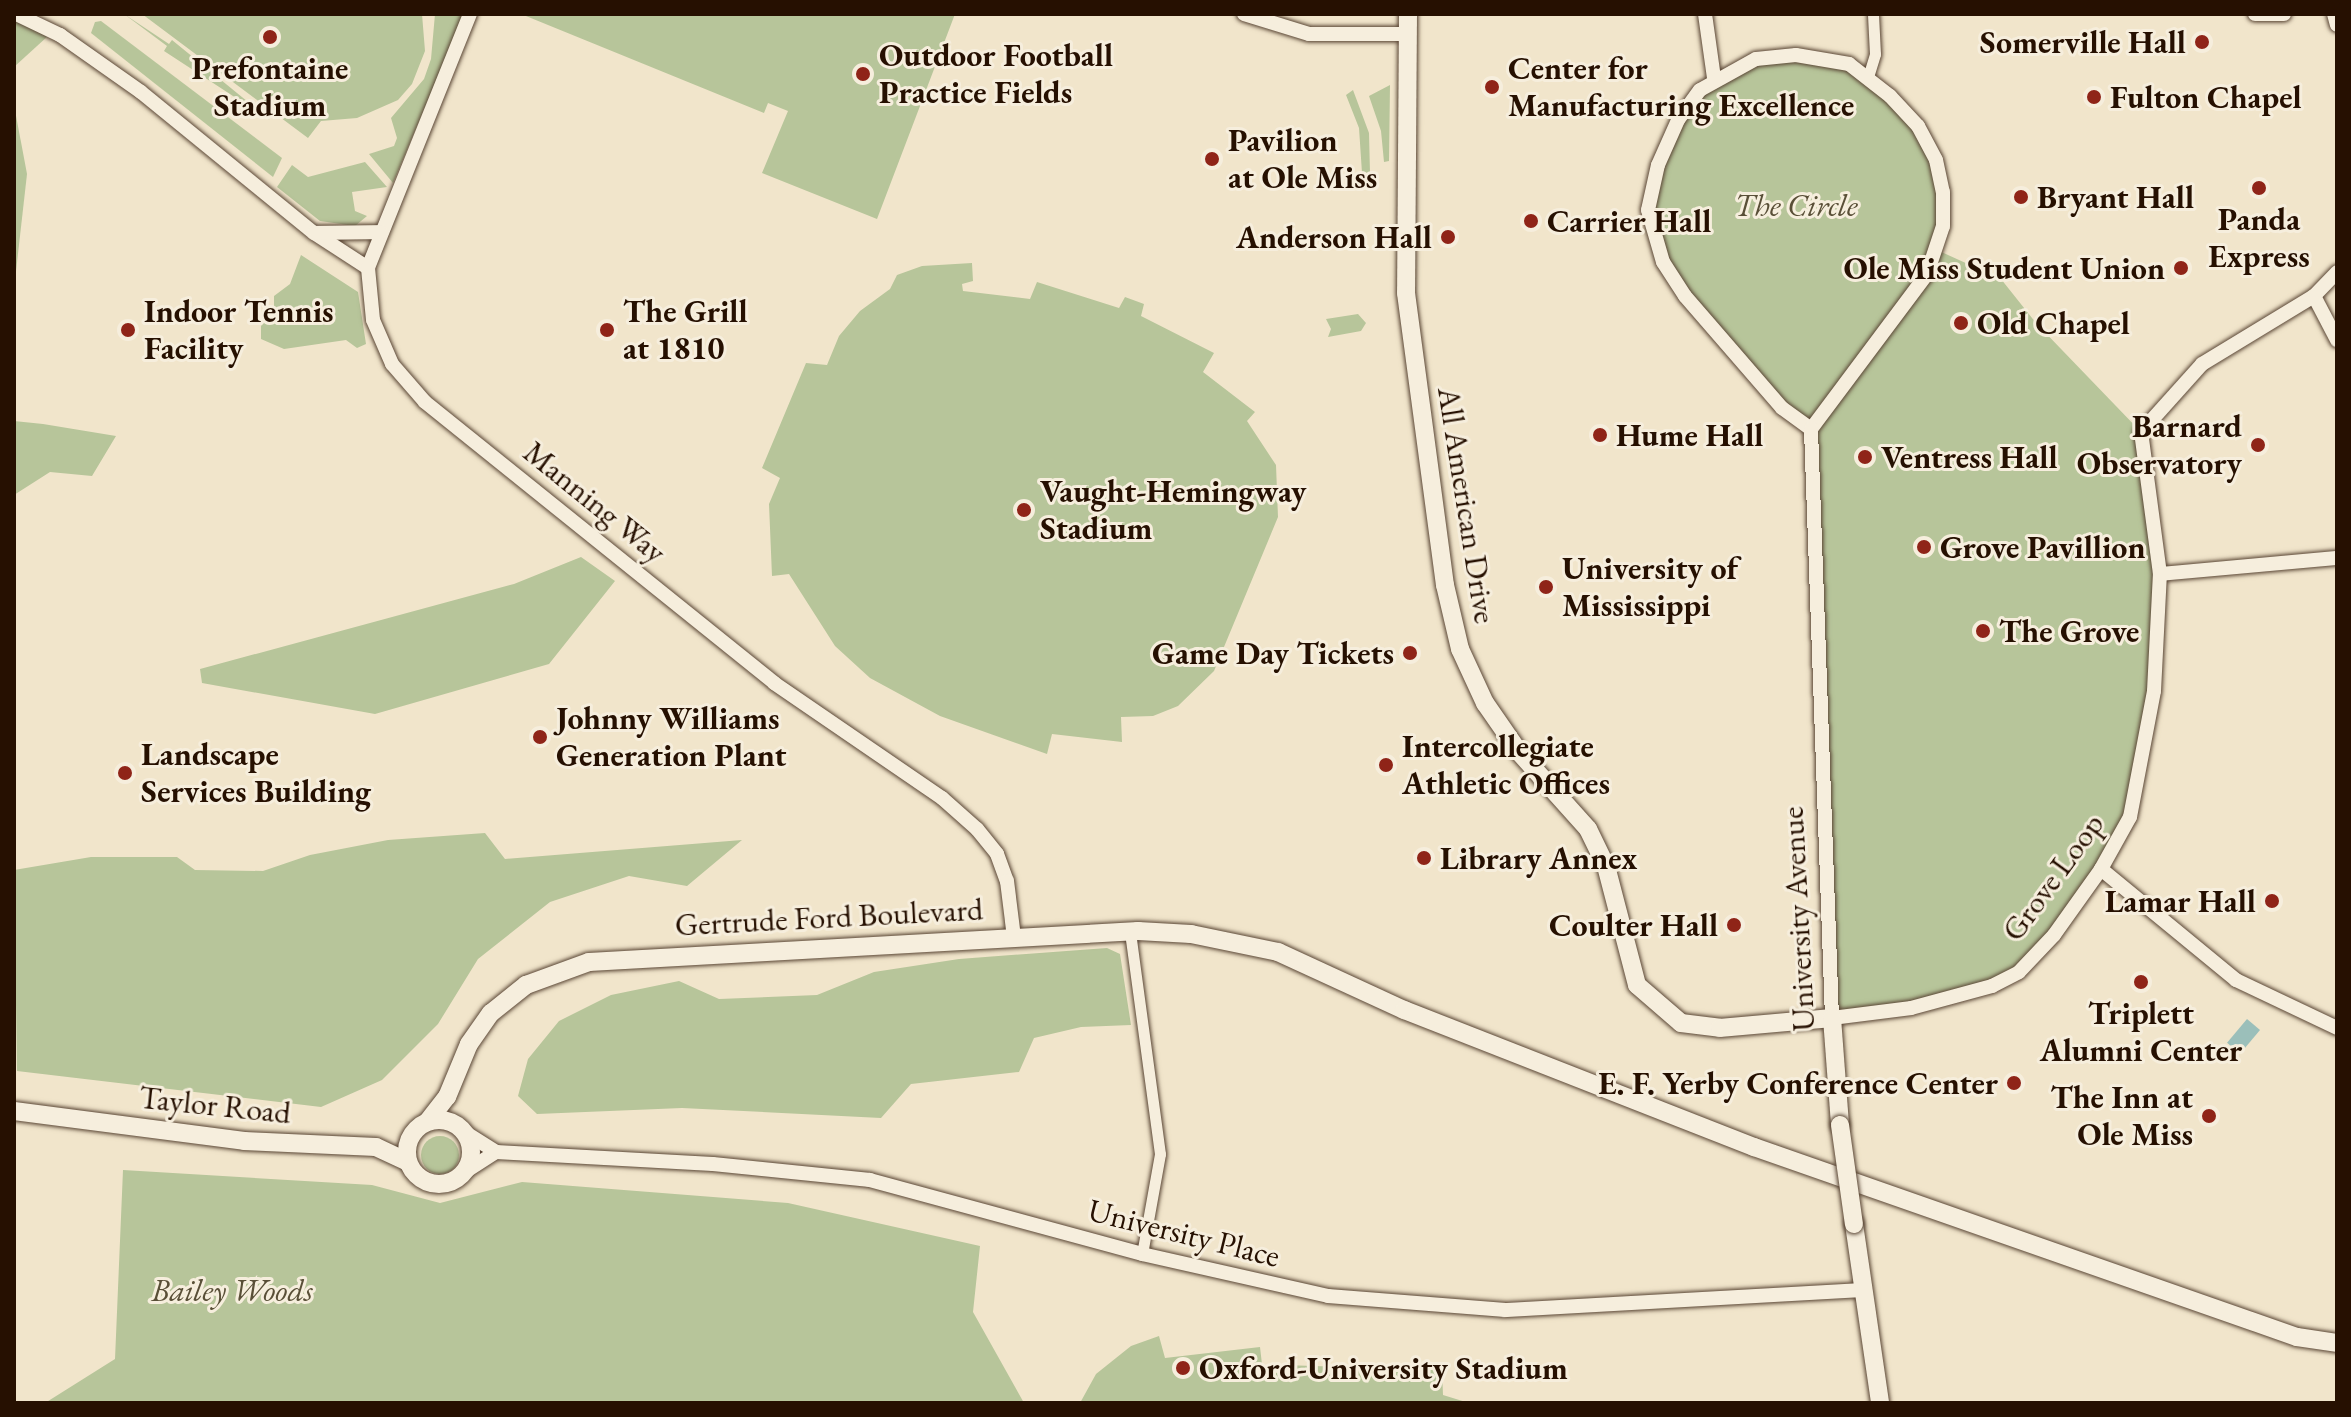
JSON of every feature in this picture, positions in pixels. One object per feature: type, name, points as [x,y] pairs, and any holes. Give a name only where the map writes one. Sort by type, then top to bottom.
[{"type":"street","points":[[16,14],[60,35],[97,65],[156,103],[314,233],[368,268]]},
{"type":"street","name":"Manning Way","points":[[470,14],[368,268],[373,320],[384,350],[425,402],[779,687],[942,798],[977,829],[997,854],[1007,881],[1014,937]]},
{"type":"street","points":[[1244,14],[1309,34],[1407,34]]},
{"type":"street","name":"All American Drive","points":[[1408,14],[1406,293],[1445,585],[1460,649],[1485,703],[1519,752],[1588,829],[1606,866],[1637,985],[1664,1014],[1681,1023],[1720,1028],[1832,1018]]},
{"type":"street","points":[[1705,14],[1714,78]]},
{"type":"street","points":[[1868,77],[1875,54],[1873,14]]},
{"type":"street","points":[[2255,14],[2284,14]]},
{"type":"street","points":[[2334,14],[2337,25]]},
{"type":"street","points":[[1796,55],[1849,64],[1868,77],[1918,126],[1936,160],[1943,226],[1919,287],[1811,429],[1782,408],[1685,296],[1663,262],[1648,210],[1658,165],[1678,120],[1714,78],[1756,59],[1796,55]]},
{"type":"street","points":[[314,233],[380,232]]},
{"type":"street","points":[[2337,272],[2314,296],[2337,340]]},
{"type":"street","name":"Grove Loop","points":[[1832,1018],[1911,1008],[1992,986],[2019,972],[2054,935],[2101,869],[2130,817],[2154,691],[2160,574],[2141,432],[2202,364],[2314,296]]},
{"type":"street","name":"University Avenue","points":[[1811,429],[1832,1018],[1840,1125],[1880,1403]]},
{"type":"street","points":[[2160,574],[2337,558]]},
{"type":"street","points":[[2101,869],[2236,980],[2337,1028]]},
{"type":"street","points":[[1130,932],[1160,1154],[1142,1254]]},
{"type":"street","name":"Gertrude Ford Boulevard","points":[[421,1126],[447,1097],[469,1044],[491,1013],[526,985],[589,962],[1014,937],[1130,932],[1191,934],[1278,952],[1404,1010],[1754,1147],[2328,1341]]},
{"type":"street","points":[[447,1097],[472,1153],[465,1172]]},
{"type":"street","name":"Taylor Road","points":[[14,1111],[244,1141],[376,1147],[408,1162]]},
{"type":"street","points":[[376,1147],[421,1126],[460,1128]]},
{"type":"street","points":[[421,1126],[408,1162],[420,1178],[439,1185],[496,1152]]},
{"type":"street","name":"University Place","points":[[460,1128],[496,1152],[713,1164],[870,1180],[1142,1254],[1328,1296],[1505,1310],[1864,1290]]},
{"type":"green space","points":[[14,14],[48,36],[14,67]]},
{"type":"green space","points":[[124,14],[169,44],[172,40],[270,120],[164,51],[167,46]]},
{"type":"green space","points":[[142,14],[422,14],[425,51],[412,84],[398,100],[357,118],[321,121],[308,138]]},
{"type":"green space","points":[[435,14],[464,14],[393,183],[369,154],[394,146],[397,138],[391,118],[424,79],[431,59]]},
{"type":"green space","points":[[521,14],[955,14],[877,219],[762,173],[788,111],[768,103],[764,113]]},
{"type":"green space","points":[[101,21],[282,158],[273,177],[91,33],[95,22]]},
{"type":"green space","name":"The Grove","points":[[1756,59],[1832,60],[1890,96],[1936,160],[1937,250],[2001,279],[2036,323],[2141,432],[2156,538],[2157,641],[2130,817],[2054,935],[1992,986],[1832,1018],[1811,430],[1685,296],[1648,210],[1658,165],[1700,90]]},
{"type":"green space","points":[[1390,85],[1389,161],[1384,162],[1381,131],[1369,96]]},
{"type":"green space","points":[[1353,90],[1369,133],[1370,173],[1362,173],[1359,128],[1346,95]]},
{"type":"green space","points":[[14,105],[27,174],[14,289]]},
{"type":"green space","points":[[365,162],[387,187],[352,192],[355,211],[367,216],[355,226],[320,221],[277,187],[292,165],[308,177]]},
{"type":"green space","points":[[301,255],[358,292],[366,344],[357,348],[346,340],[284,349],[261,339],[261,326],[274,312],[274,296],[290,284]]},
{"type":"green space","name":"Vaught-Hemingway Stadium","points":[[972,263],[973,281],[962,284],[963,291],[1030,299],[1037,282],[1119,308],[1125,297],[1144,304],[1141,316],[1214,353],[1203,372],[1255,412],[1247,421],[1276,465],[1278,517],[1214,671],[1178,706],[1153,716],[1121,717],[1122,742],[1052,734],[1047,754],[940,716],[870,678],[835,646],[789,574],[772,576],[769,504],[780,478],[762,468],[806,363],[827,365],[839,336],[860,311],[890,289],[897,275],[922,266]]},
{"type":"green space","points":[[1358,314],[1366,323],[1361,331],[1328,337],[1331,329],[1326,319]]},
{"type":"green space","points":[[14,421],[116,436],[92,476],[50,472],[14,495]]},
{"type":"green space","points":[[581,557],[615,581],[549,664],[375,714],[202,683],[200,669],[514,584]]},
{"type":"green space","points":[[485,833],[505,859],[742,840],[687,886],[629,876],[550,902],[478,959],[438,1024],[382,1080],[321,1107],[17,1071],[14,870],[91,857],[177,857],[195,870],[263,871],[310,855],[388,840]]},
{"type":"green space","points":[[1107,948],[1120,954],[1131,1025],[1081,1027],[1034,1038],[1019,1072],[911,1084],[881,1118],[682,1108],[537,1114],[518,1096],[528,1059],[559,1021],[611,995],[679,981],[719,999],[817,995],[874,972],[959,959]]},
{"type":"green space","points":[[440,1136],[453,1142],[459,1155],[453,1168],[440,1174],[427,1168],[421,1155],[427,1142]]},
{"type":"green space","name":"Bailey Woods","points":[[123,1170],[372,1185],[440,1203],[522,1182],[788,1203],[980,1246],[973,1312],[1024,1403],[45,1403],[115,1359]]},
{"type":"green space","name":"Oxford-University Stadium","points":[[1159,1336],[1165,1358],[1260,1347],[1263,1373],[1282,1373],[1282,1365],[1442,1370],[1443,1395],[1469,1403],[1080,1403],[1096,1374],[1131,1346]]},
{"type":"water","points":[[2247,1019],[2260,1030],[2240,1054],[2227,1043]]},
{"type":"place","name":"Prefontaine Stadium","points":[[270,37]]},
{"type":"place","name":"Somerville Hall","points":[[2202,42]]},
{"type":"place","name":"Outdoor Football Practice Fields","points":[[863,74]]},
{"type":"place","name":"Center for Manufacturing Excellence","points":[[1492,87]]},
{"type":"place","name":"Fulton Chapel","points":[[2094,97]]},
{"type":"place","name":"Pavilion at Ole Miss","points":[[1212,159]]},
{"type":"place","name":"Panda Express","points":[[2259,188]]},
{"type":"place","name":"Bryant Hall","points":[[2021,197]]},
{"type":"place","name":"Carrier Hall","points":[[1531,221]]},
{"type":"place","name":"Anderson Hall","points":[[1448,237]]},
{"type":"place","name":"Ole Miss Student Union","points":[[2181,268]]},
{"type":"place","name":"Old Chapel","points":[[1961,323]]},
{"type":"place","name":"Indoor Tennis Facility","points":[[128,330]]},
{"type":"place","name":"The Grill at 1810","points":[[607,330]]},
{"type":"place","name":"Hume Hall","points":[[1600,435]]},
{"type":"place","name":"Barnard Observatory","points":[[2258,445]]},
{"type":"place","name":"Ventress Hall","points":[[1865,457]]},
{"type":"place","name":"Vaught-Hemingway Stadium","points":[[1024,510]]},
{"type":"place","name":"Grove Pavillion","points":[[1924,547]]},
{"type":"place","name":"University of Mississippi","points":[[1546,587]]},
{"type":"place","name":"The Grove","points":[[1983,631]]},
{"type":"place","name":"Game Day Tickets","points":[[1410,653]]},
{"type":"place","name":"Johnny Williams Generation Plant","points":[[540,737]]},
{"type":"place","name":"Intercollegiate Athletic Offices","points":[[1386,765]]},
{"type":"place","name":"Landscape Services Building","points":[[125,773]]},
{"type":"place","name":"Library Annex","points":[[1424,858]]},
{"type":"place","name":"Lamar Hall","points":[[2272,901]]},
{"type":"place","name":"Coulter Hall","points":[[1734,925]]},
{"type":"place","name":"Triplett Alumni Center","points":[[2141,982]]},
{"type":"place","name":"E. F. Yerby Conference Center","points":[[2014,1083]]},
{"type":"place","name":"The Inn at Ole Miss","points":[[2209,1116]]},
{"type":"place","name":"Oxford-University Stadium","points":[[1183,1368]]},
{"type":"park label","name":"The Circle","points":[[1796,205]]}]
